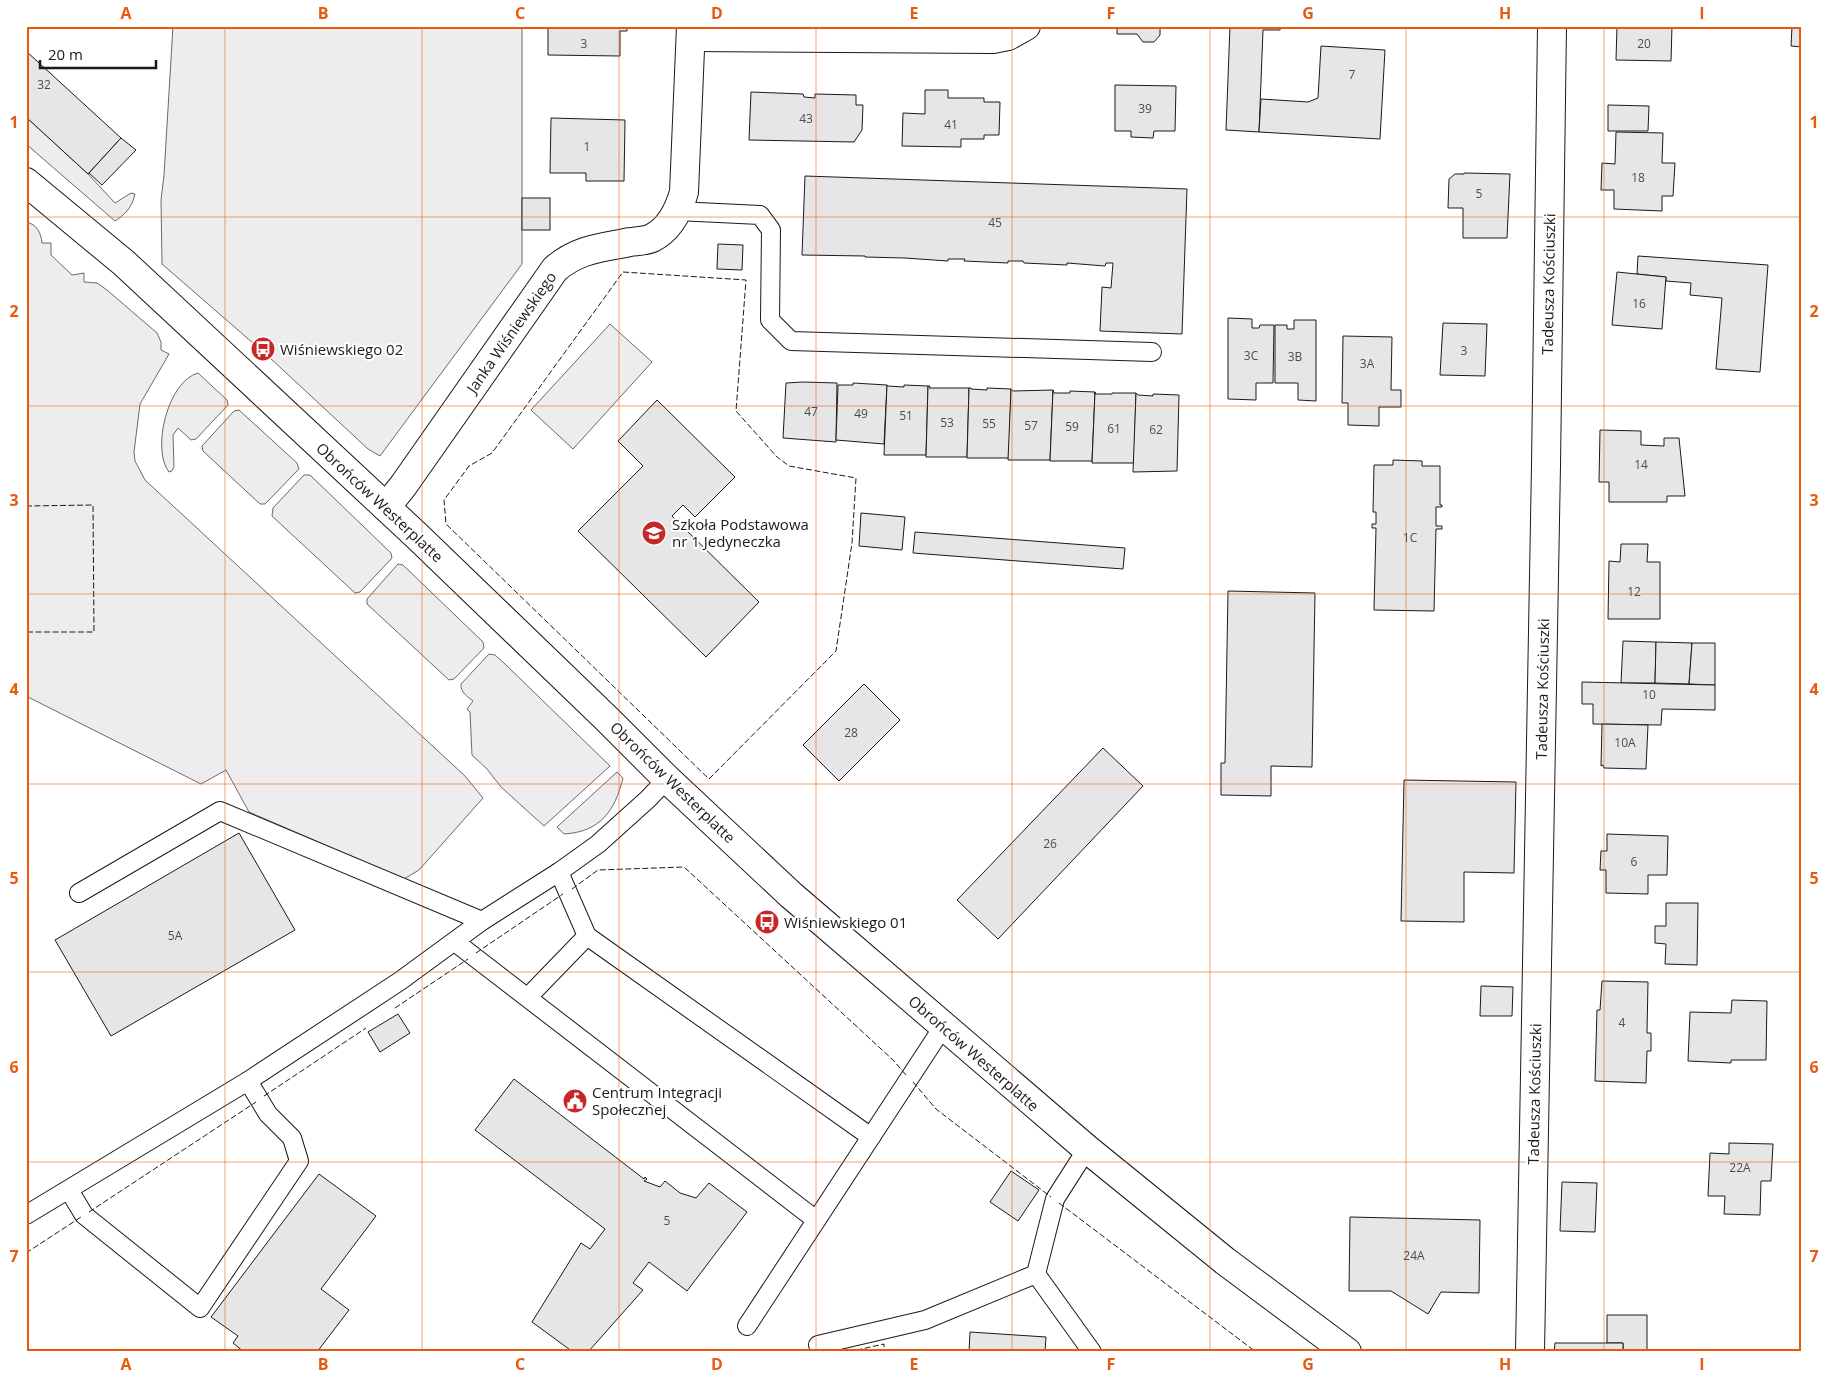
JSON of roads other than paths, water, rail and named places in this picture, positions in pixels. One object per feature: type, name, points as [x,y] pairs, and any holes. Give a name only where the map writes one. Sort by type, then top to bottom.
[{"type":"street","name":"Janka Wiśniewskiego","points":[[386,507],[403,486],[555,268],[568,258],[590,250],[651,238],[664,230],[677,211],[684,192],[691,31],[993,39],[1008,36],[1026,26]]},
{"type":"street","name":"Tadeusza Kościuszki","points":[[1530,1352],[1552,26]]},
{"type":"street","name":"Obrońców Westerplatte","points":[[26,182],[124,263],[386,507],[600,712],[666,779],[791,895],[1086,1149],[1225,1261],[1347,1352]]},
{"type":"lane","points":[[677,211],[760,215],[771,230],[770,320],[791,341],[1152,352]]},
{"type":"lane","points":[[26,1215],[248,1082],[400,981],[482,921],[559,872],[598,844],[648,799],[666,779]]},
{"type":"lane","points":[[79,893],[220,811],[482,921]]},
{"type":"lane","points":[[559,872],[587,936],[871,1137]]},
{"type":"lane","points":[[528,998],[587,936]]},
{"type":"lane","points":[[455,942],[816,1220]]},
{"type":"lane","points":[[747,1326],[943,1027]]},
{"type":"lane","points":[[70,1190],[84,1215],[200,1308],[299,1161],[292,1138],[268,1114],[248,1082]]},
{"type":"lane","points":[[1086,1149],[1054,1199],[1036,1274],[1089,1350]]},
{"type":"lane","points":[[818,1345],[925,1320],[1036,1274]]},
{"type":"place","name":"Wiśniewskiego 02","points":[[263,349]]},
{"type":"place","name":"Szkoła Podstawowa nr 1 Jedyneczka","points":[[654,533]]},
{"type":"place","name":"Wiśniewskiego 01","points":[[767,922]]},
{"type":"place","name":"Centrum Integracji Społecznej","points":[[575,1101]]}]
